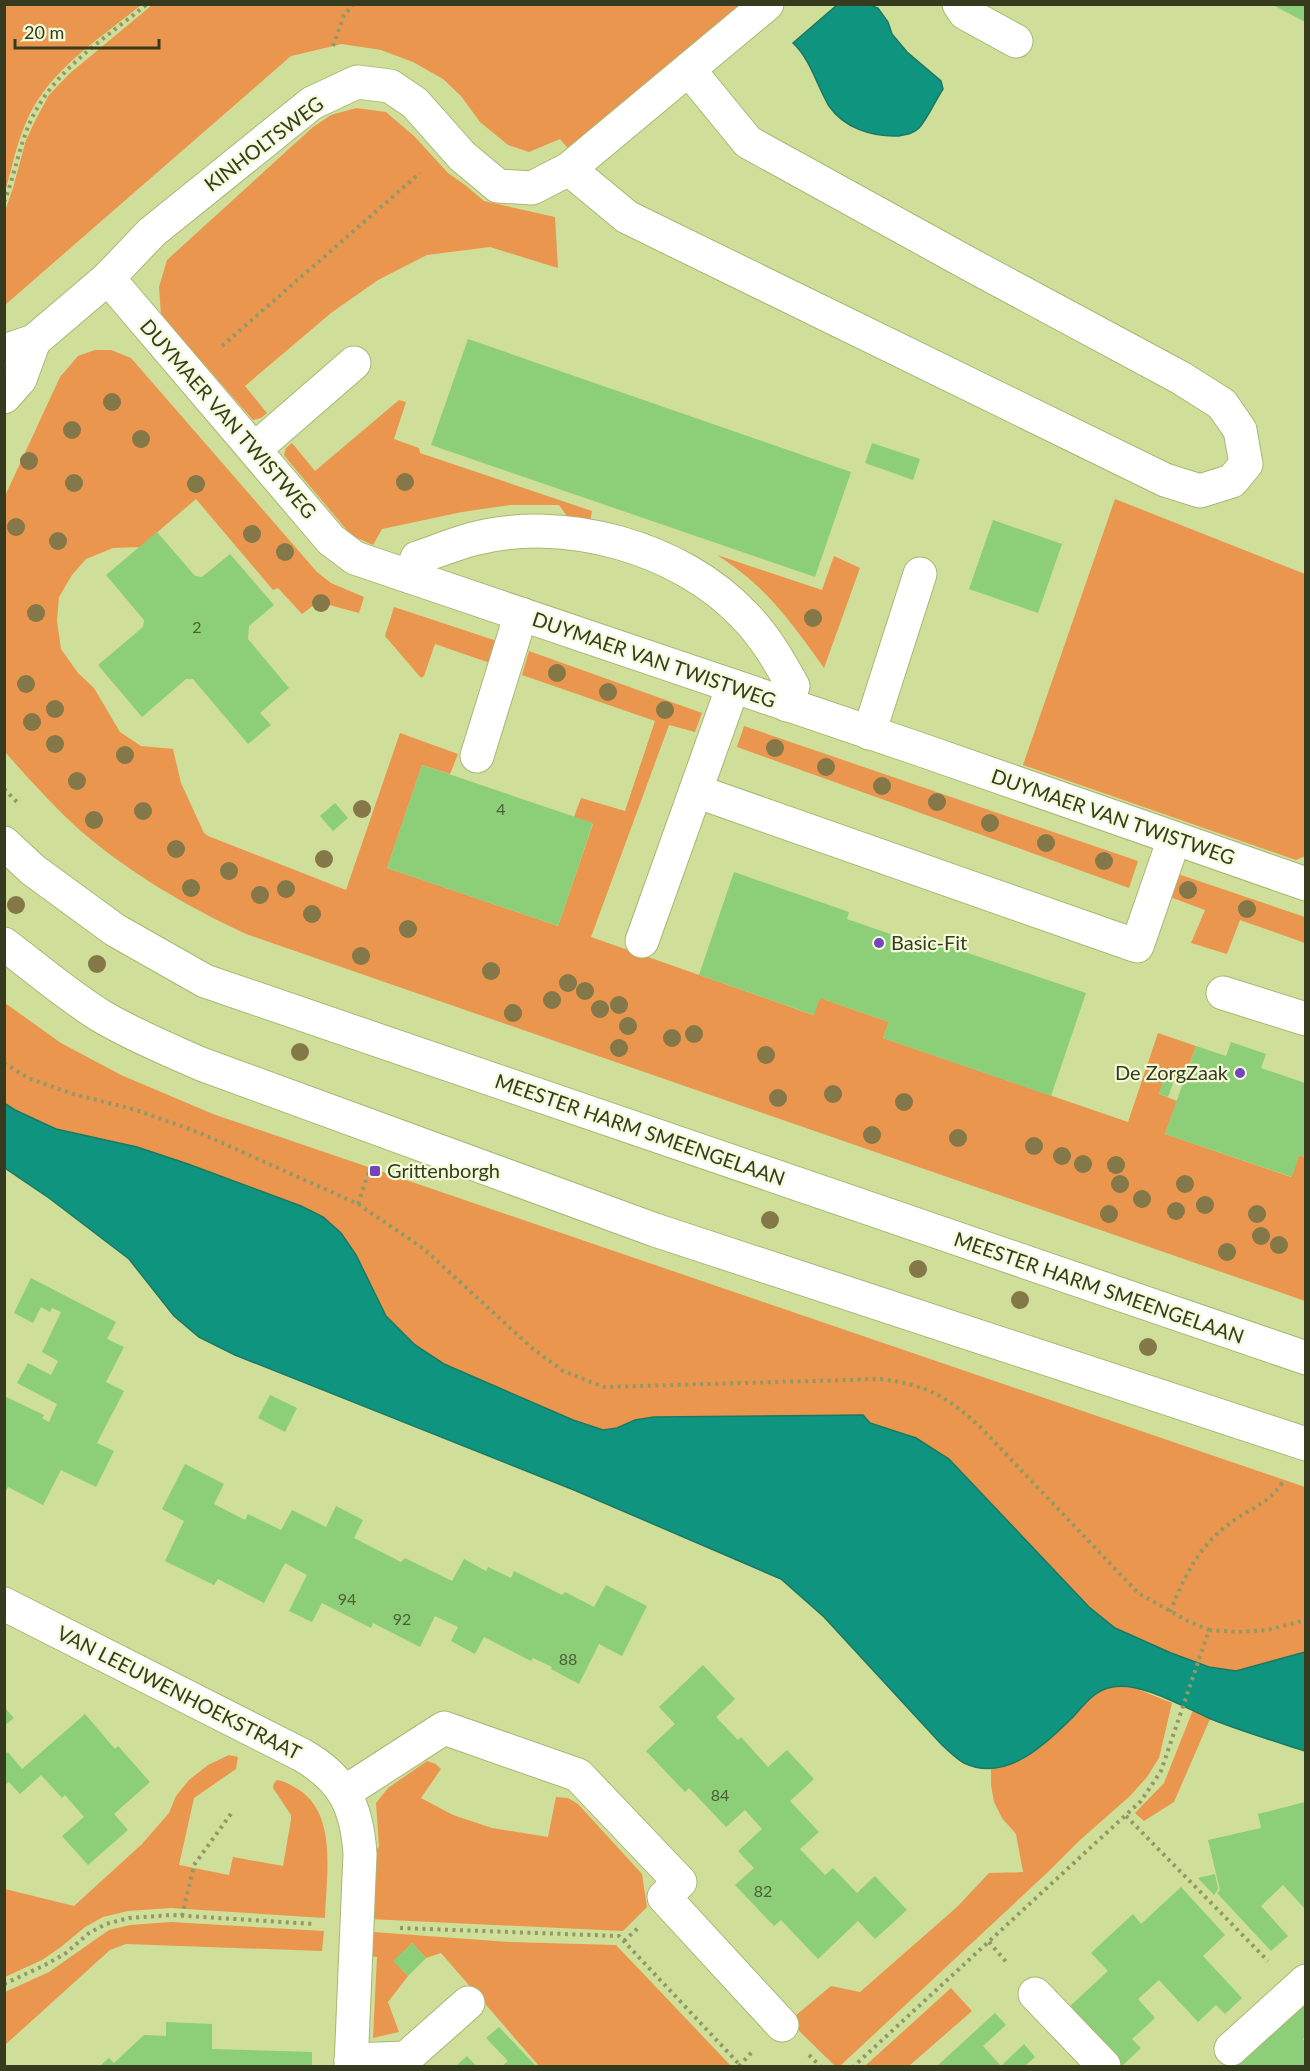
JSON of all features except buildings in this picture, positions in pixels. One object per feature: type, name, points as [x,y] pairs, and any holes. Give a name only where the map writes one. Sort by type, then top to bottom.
[{"type":"street","name":"KINHOLTSWEG","points":[[4,397],[20,379],[19,346],[108,278],[152,232],[312,103],[357,82],[390,86],[415,103],[462,156],[498,186],[532,188],[569,169],[767,4]]},
{"type":"street","points":[[959,4],[965,13],[1016,41]]},
{"type":"street","points":[[569,169],[627,217],[1165,480],[1200,491],[1232,481],[1246,464],[1240,430],[1222,404],[1181,378],[748,142],[689,70]]},
{"type":"street","name":"DUYMAER VAN TWISTWEG","points":[[108,278],[340,548],[355,558],[1305,884]]},
{"type":"street","points":[[255,449],[354,363]]},
{"type":"street","points":[[411,577],[417,558],[474,538],[514,532],[549,530],[588,534],[657,556],[709,584],[744,614],[771,646],[793,686],[787,705]]},
{"type":"street","points":[[869,733],[920,574]]},
{"type":"street","points":[[477,756],[521,614]]},
{"type":"street","points":[[642,941],[733,686]]},
{"type":"street","points":[[696,790],[1137,946],[1174,839]]},
{"type":"street","name":"MEESTER HARM SMEENGELAAN","points":[[4,843],[33,870],[115,930],[205,981],[1305,1358]]},
{"type":"street","points":[[4,944],[100,1015],[147,1040],[201,1064],[655,1230],[1302,1442]]},
{"type":"street","points":[[1223,993],[1305,1019]]},
{"type":"street","name":"VAN LEEUWENHOEKSTRAAT","points":[[4,1604],[302,1755],[331,1775],[345,1792],[358,1827],[360,1854],[351,2063],[406,2058],[468,2003]]},
{"type":"street","points":[[345,1792],[444,1728],[578,1775],[680,1882],[664,1897],[782,2025]]},
{"type":"street","points":[[1231,2049],[1301,1985]]},
{"type":"street","points":[[1035,1994],[1104,2067]]},
{"type":"path","points":[[4,202],[23,139],[46,93],[66,70],[147,4]]},
{"type":"path","points":[[190,374],[452,145]]},
{"type":"path","points":[[4,1063],[28,1078],[73,1094],[136,1110],[200,1133],[358,1204],[424,1249],[532,1348],[563,1371],[604,1387],[881,1378],[907,1382],[937,1393],[962,1410],[984,1431],[1138,1593],[1170,1612],[1209,1630],[1237,1632],[1268,1630],[1305,1620]]},
{"type":"path","points":[[358,1204],[371,1165]]},
{"type":"path","points":[[1170,1612],[1180,1585],[1194,1559],[1207,1543],[1238,1518],[1271,1498],[1284,1479],[1302,1442]]},
{"type":"path","points":[[854,2067],[1141,1802],[1161,1771],[1209,1630]]},
{"type":"path","points":[[182,1916],[194,1866],[233,1811]]},
{"type":"path","points":[[1126,1816],[1301,1985]]},
{"type":"shaded area","points":[[5,4],[141,5],[93,42],[49,84],[28,118],[5,192]]},
{"type":"shaded area","points":[[152,5],[749,5],[571,152],[560,139],[529,152],[508,145],[480,122],[461,96],[443,79],[413,62],[381,50],[342,44],[291,56],[5,305],[5,211],[26,140],[36,119],[49,95],[69,74]]},
{"type":"shaded area","points":[[356,108],[386,112],[414,136],[448,173],[484,201],[555,217],[558,268],[490,247],[427,255],[378,280],[331,313],[245,386],[267,413],[253,420],[161,315],[159,287],[167,260],[313,127],[331,115]]},
{"type":"shaded area","points":[[95,350],[111,350],[131,358],[317,572],[331,583],[364,597],[359,613],[318,602],[302,614],[278,588],[273,590],[196,499],[140,547],[113,548],[86,559],[72,575],[59,597],[57,621],[61,649],[78,673],[94,688],[120,732],[141,746],[173,749],[181,783],[204,833],[346,890],[400,733],[458,754],[450,774],[422,765],[387,868],[558,926],[593,824],[574,817],[581,798],[625,811],[655,721],[522,675],[529,651],[702,713],[695,732],[669,725],[591,937],[813,1015],[820,998],[889,1022],[883,1038],[1128,1122],[1158,1033],[1196,1046],[1184,1079],[1166,1075],[1159,1094],[1177,1101],[1165,1134],[1291,1177],[1299,1155],[1305,1157],[1305,1301],[246,934],[161,889],[120,862],[62,813],[5,752],[5,496],[60,377],[78,356]]},
{"type":"shaded area","points":[[399,400],[406,402],[394,439],[419,448],[420,453],[592,511],[590,523],[569,519],[559,505],[510,505],[462,512],[382,529],[373,545],[351,535],[284,455],[286,448],[292,443],[315,471]]},
{"type":"shaded area","points":[[1115,499],[1305,574],[1305,856],[1296,860],[1023,765]]},
{"type":"shaded area","points":[[717,555],[822,590],[834,556],[860,568],[824,668],[789,620],[764,592]]},
{"type":"shaded area","points":[[394,607],[497,641],[490,663],[435,644],[424,676],[421,678],[385,636]]},
{"type":"shaded area","points":[[744,726],[1138,861],[1129,888],[737,747]]},
{"type":"shaded area","points":[[1178,874],[1305,917],[1305,943],[1240,920],[1227,954],[1191,943],[1205,910],[1170,897]]},
{"type":"shaded area","points":[[5,1003],[61,1043],[121,1075],[213,1114],[1305,1487],[1305,1652],[1236,1671],[1209,1667],[1115,1628],[1089,1607],[916,1438],[870,1423],[863,1415],[654,1417],[635,1420],[603,1431],[444,1364],[415,1345],[385,1316],[356,1255],[341,1233],[137,1147],[56,1129],[5,1103]]},
{"type":"shaded area","points":[[1117,1686],[1135,1688],[1172,1703],[1159,1758],[1147,1777],[1130,1796],[1080,1840],[840,2066],[835,2066],[789,2021],[831,1986],[860,1992],[957,1907],[989,1873],[1023,1872],[1016,1834],[1002,1818],[994,1802],[991,1768],[1022,1760],[1042,1746],[1095,1694]]},
{"type":"shaded area","points":[[1193,1710],[1210,1719],[1174,1802],[1144,1821],[1135,1813],[1164,1783]]},
{"type":"shaded area","points":[[229,1755],[238,1757],[236,1769],[194,1798],[179,1865],[229,1875],[233,1857],[283,1866],[291,1815],[273,1788],[277,1780],[284,1782],[308,1798],[318,1811],[324,1827],[327,1845],[325,1918],[171,1908],[128,1911],[103,1917],[85,1927],[42,1960],[5,1977],[5,1889],[74,1906],[142,1844],[169,1813],[176,1796],[189,1780],[208,1765]]},
{"type":"shaded area","points":[[427,1761],[436,1764],[441,1769],[421,1798],[453,1815],[492,1828],[548,1837],[556,1797],[568,1798],[578,1804],[642,1874],[647,1907],[623,1931],[369,1919],[369,1857],[379,1847],[376,1803],[388,1788]]},
{"type":"shaded area","points":[[171,1922],[324,1931],[322,1951],[126,1944],[110,1950],[5,2045],[5,1992],[49,1972],[109,1930],[130,1925]]},
{"type":"shaded area","points":[[373,1932],[509,1942],[616,1945],[731,2066],[539,2066],[441,1953],[426,1958],[412,1943],[394,1961],[408,1976],[388,2002],[399,2032],[373,2038],[377,1957],[371,1956]]},
{"type":"shaded area","points":[[951,1988],[972,2011],[909,2066],[865,2066]]},
{"type":"water","points":[[837,5],[870,5],[878,8],[888,22],[892,34],[907,52],[941,81],[943,89],[919,128],[914,132],[888,136],[859,130],[842,120],[829,106],[809,65],[793,43]]},
{"type":"water","points":[[4,1103],[56,1129],[137,1147],[301,1206],[323,1217],[341,1233],[356,1255],[386,1316],[415,1345],[444,1364],[573,1420],[603,1430],[654,1417],[863,1415],[870,1423],[916,1438],[949,1459],[1089,1607],[1115,1628],[1209,1667],[1236,1671],[1305,1652],[1305,1751],[1211,1719],[1146,1691],[1120,1686],[1108,1688],[1093,1696],[1038,1749],[1024,1758],[995,1768],[980,1768],[964,1763],[942,1745],[824,1617],[781,1579],[574,1490],[235,1355],[199,1337],[174,1316],[129,1259],[49,1198],[5,1168]]},
{"type":"place","name":"Basic-Fit","points":[[879,943]]},
{"type":"place","name":"De ZorgZaak","points":[[1240,1073]]},
{"type":"place","name":"Grittenborgh","points":[[375,1171]]}]
